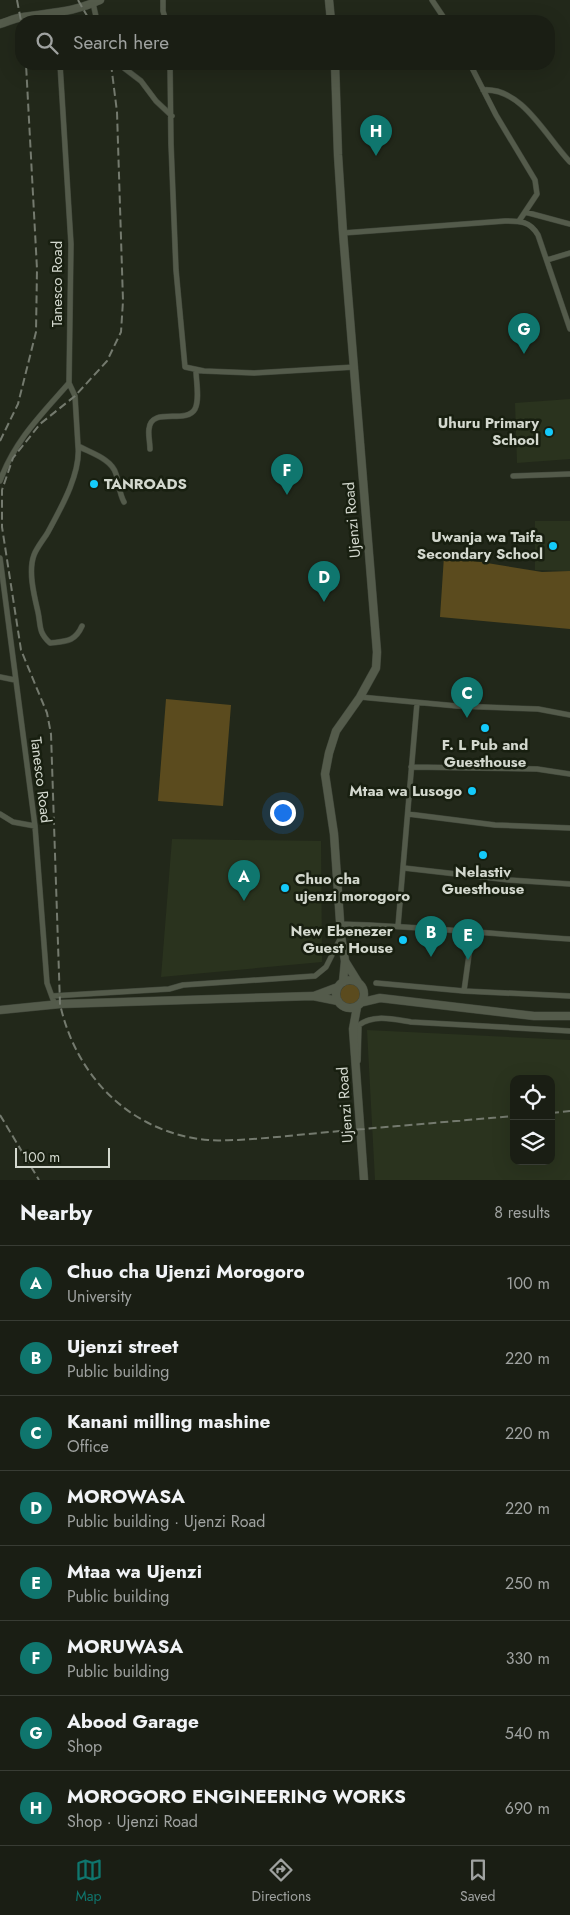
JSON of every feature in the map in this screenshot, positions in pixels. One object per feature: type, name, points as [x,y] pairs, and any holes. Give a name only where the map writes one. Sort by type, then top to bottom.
[{"type":"street","points":[[163,0],[164,15]]},
{"type":"street","points":[[329,0],[330,15]]},
{"type":"street","points":[[432,0],[442,15]]},
{"type":"street","points":[[63,15],[96,2],[97,15]]},
{"type":"street","points":[[0,24],[15,19]]},
{"type":"street","name":"Tanesco Road","points":[[60,70],[71,244],[69,383],[76,396],[79,456],[71,488],[34,556],[32,585],[40,630],[50,643],[77,637],[82,626]]},
{"type":"street","points":[[126,70],[141,82],[156,101],[172,116]]},
{"type":"street","points":[[170,70],[176,270],[185,367],[196,370],[254,373],[355,367]]},
{"type":"street","name":"Ujenzi Road","points":[[335,70],[343,233],[377,652],[376,668],[360,697],[336,731],[325,774],[334,834],[341,936],[345,961]]},
{"type":"street","points":[[473,70],[535,180],[537,194],[520,221]]},
{"type":"street","points":[[483,90],[499,91],[525,108],[558,150],[570,162]]},
{"type":"street","points":[[525,212],[570,224]]},
{"type":"street","points":[[343,233],[520,221],[530,224],[535,229],[547,260],[570,329]]},
{"type":"street","points":[[547,260],[570,253]]},
{"type":"street","points":[[150,449],[148,429],[152,421],[159,417],[181,416],[192,413],[196,408],[196,370]]},
{"type":"street","points":[[0,481],[7,462],[24,434],[69,383]]},
{"type":"street","points":[[78,446],[110,463],[116,472],[120,495],[124,502]]},
{"type":"street","points":[[513,476],[570,474]]},
{"type":"street","name":"Tanesco Road","points":[[0,558],[35,826],[47,983],[54,1001]]},
{"type":"street","points":[[0,677],[16,680]]},
{"type":"street","points":[[360,697],[417,703],[538,709],[570,715]]},
{"type":"street","points":[[398,926],[417,703]]},
{"type":"street","points":[[411,767],[537,769],[570,774]]},
{"type":"street","points":[[0,814],[13,822],[35,826]]},
{"type":"street","points":[[408,814],[495,825],[570,828]]},
{"type":"street","points":[[404,868],[509,880],[570,884]]},
{"type":"street","points":[[340,924],[398,926],[570,939]]},
{"type":"street","points":[[464,991],[472,933]]},
{"type":"street","points":[[0,1010],[54,1001],[169,989],[183,985],[315,976],[326,967],[341,936]]},
{"type":"street","points":[[345,961],[364,989],[380,998],[534,1016],[570,1016]]},
{"type":"street","points":[[338,1001],[336,994],[341,984],[345,961]]},
{"type":"street","points":[[313,996],[351,980],[358,982]]},
{"type":"street","points":[[376,982],[464,991],[570,996]]},
{"type":"street","points":[[353,1029],[364,989]]},
{"type":"street","points":[[54,1001],[313,996],[338,1001],[346,1008],[353,1029]]},
{"type":"street","points":[[346,1008],[380,998]]},
{"type":"street","points":[[358,1094],[359,1025],[367,1019],[387,1018],[411,1022],[570,1031]]},
{"type":"street","name":"Ujenzi Road","points":[[353,1029],[364,1180]]},
{"type":"shaded area","points":[[570,399],[570,459],[517,463],[515,403]]},
{"type":"shaded area","name":"Uwanja wa Taifa Secondary School","points":[[535,521],[570,521],[570,571],[535,570]]},
{"type":"shaded area","points":[[444,556],[542,572],[570,571],[570,629],[440,617]]},
{"type":"shaded area","points":[[166,699],[231,705],[223,806],[158,801]]},
{"type":"shaded area","name":"Chuo cha ujenzi morogoro","points":[[172,839],[321,841],[322,962],[161,977]]},
{"type":"shaded area","points":[[347,984],[355,984],[362,991],[362,999],[355,1006],[347,1006],[340,999],[340,991]]},
{"type":"shaded area","points":[[367,1030],[570,1040],[570,1180],[375,1180]]},
{"type":"railway","points":[[17,0],[20,15]]},
{"type":"railway","points":[[78,0],[87,15]]},
{"type":"railway","points":[[0,441],[18,404],[36,332],[37,269],[26,70]]},
{"type":"railway","points":[[112,70],[117,112],[123,301],[121,332],[107,361],[75,396],[40,424],[13,458],[2,490],[2,527],[21,650],[47,713],[51,734],[60,1004],[68,1031],[79,1055],[111,1097],[132,1113],[155,1126],[180,1135],[208,1140],[238,1140],[510,1116]]},
{"type":"railway","points":[[555,1113],[570,1111]]},
{"type":"railway","points":[[0,1115],[39,1180]]},
{"type":"place","name":"MOROGORO ENGINEERING WORKS","points":[[376,156]]},
{"type":"place","name":"Abood Garage","points":[[524,354]]},
{"type":"place","name":"Uhuru Primary School","points":[[549,432]]},
{"type":"place","name":"TANROADS","points":[[94,484]]},
{"type":"place","name":"MORUWASA","points":[[287,495]]},
{"type":"place","name":"Uwanja wa Taifa Secondary School","points":[[553,546]]},
{"type":"place","name":"MOROWASA","points":[[324,602]]},
{"type":"place","name":"Kanani milling mashine","points":[[467,718]]},
{"type":"place","name":"F. L Pub and Guesthouse","points":[[485,728]]},
{"type":"place","name":"Mtaa wa Lusogo","points":[[472,791]]},
{"type":"place","name":"Nelastiv Guesthouse","points":[[483,855]]},
{"type":"place","name":"Chuo cha ujenzi morogoro","points":[[285,888]]},
{"type":"place","name":"Chuo cha Ujenzi Morogoro","points":[[244,901]]},
{"type":"place","name":"New Ebenezer Guest House","points":[[403,940]]},
{"type":"place","name":"Ujenzi street","points":[[431,957]]},
{"type":"place","name":"Mtaa wa Ujenzi","points":[[468,960]]}]
